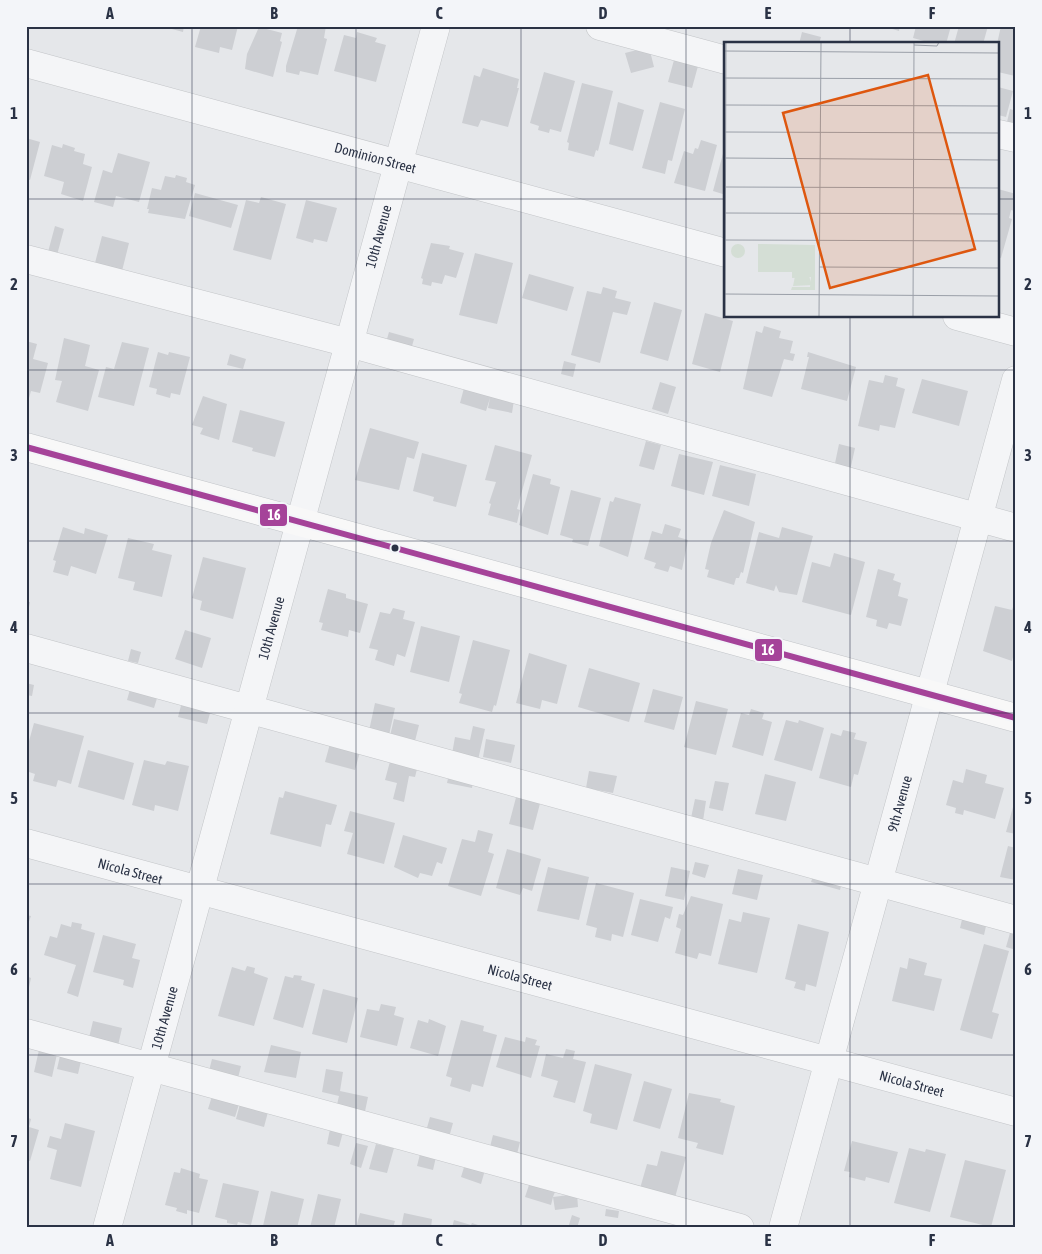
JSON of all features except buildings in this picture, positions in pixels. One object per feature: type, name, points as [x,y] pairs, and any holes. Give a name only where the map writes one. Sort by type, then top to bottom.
[{"type":"main road","points":[[26,447],[1016,718]]},
{"type":"street","name":"10th Avenue","points":[[107,1228],[436,26]]},
{"type":"street","points":[[600,26],[724,59]]},
{"type":"street","name":"Dominion Street","points":[[26,63],[398,162],[724,252]]},
{"type":"street","points":[[1000,134],[1016,138]]},
{"type":"street","points":[[26,259],[349,343],[1016,528]]},
{"type":"street","points":[[964,318],[1016,332]]},
{"type":"street","name":"9th Avenue","points":[[783,1228],[1016,380]]},
{"type":"street","points":[[26,648],[1016,920]]},
{"type":"street","name":"Nicola Street","points":[[26,844],[1016,1112]]},
{"type":"street","points":[[26,1034],[740,1228]]},
{"type":"transit line","name":"16","points":[[26,447],[1016,718]]}]
